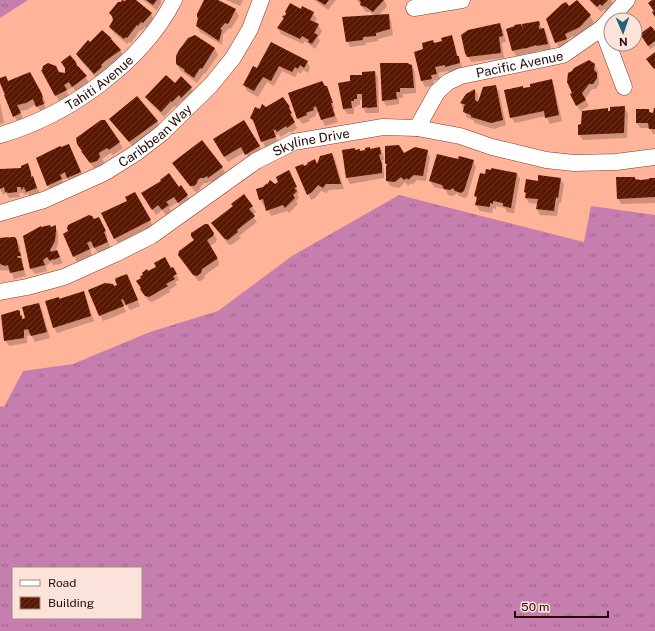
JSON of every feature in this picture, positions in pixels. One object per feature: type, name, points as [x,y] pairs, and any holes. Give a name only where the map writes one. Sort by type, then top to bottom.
[{"type":"street","name":"Tahiti Avenue","points":[[0,135],[43,120],[98,85],[121,67],[145,41],[167,13],[174,0]]},
{"type":"street","name":"Caribbean Way","points":[[0,213],[44,200],[104,173],[136,154],[162,132],[211,85],[233,58],[250,28],[262,0]]},
{"type":"street","points":[[414,8],[462,0]]},
{"type":"street","name":"Pacific Avenue","points":[[417,128],[437,92],[448,82],[461,76],[563,55],[602,28],[627,0]]},
{"type":"street","points":[[602,28],[624,87]]},
{"type":"street","name":"Skyline Drive","points":[[0,292],[27,287],[64,276],[115,254],[150,236],[256,161],[294,142],[383,127],[417,128],[460,136],[498,148],[574,163],[616,162],[655,157]]},
{"type":"green space","points":[[0,0],[28,0],[0,18]]},
{"type":"green space","points":[[399,195],[584,242],[591,206],[655,215],[655,631],[0,631],[0,406],[4,407],[23,371],[73,364],[150,332],[218,311],[292,256]]},
{"type":"building","points":[[122,0],[136,0],[152,13],[143,23],[141,22],[138,26],[137,25],[127,38],[126,37],[124,39],[109,27],[113,20],[109,13],[118,2],[121,2]]},
{"type":"building","points":[[146,0],[157,0],[153,5]]},
{"type":"building","points":[[204,0],[218,0],[236,9],[228,24],[225,23],[220,29],[222,30],[219,41],[196,26],[198,18],[197,14]]},
{"type":"building","points":[[317,0],[329,0],[325,5]]},
{"type":"building","points":[[359,0],[384,0],[373,12],[360,5],[361,2]]},
{"type":"building","points":[[577,0],[591,15],[580,27],[565,34],[567,39],[555,43],[546,19],[562,4],[566,2],[569,6]]},
{"type":"building","points":[[590,0],[608,0],[602,6],[600,4],[597,7]]},
{"type":"building","points":[[655,0],[655,17],[652,12],[654,11],[648,3]]},
{"type":"building","points":[[290,3],[301,9],[302,6],[314,12],[310,20],[319,24],[314,33],[318,35],[312,44],[308,42],[309,40],[302,36],[300,39],[277,28],[284,18],[282,17],[284,15],[285,16],[285,12]]},
{"type":"building","points":[[389,14],[390,29],[376,33],[376,36],[363,37],[363,40],[346,42],[342,17]]},
{"type":"building","points":[[539,21],[539,29],[544,28],[548,44],[536,45],[512,51],[506,29],[515,26],[514,25],[521,24],[523,29],[522,24]]},
{"type":"building","points":[[500,23],[503,36],[499,37],[501,53],[467,57],[461,35],[468,30]]},
{"type":"building","points":[[651,26],[655,31],[655,41],[648,46],[643,38],[643,32]]},
{"type":"building","points":[[102,30],[121,50],[105,61],[101,65],[102,67],[94,74],[76,54],[88,40],[90,42]]},
{"type":"building","points":[[195,35],[215,48],[202,69],[200,68],[194,78],[176,64],[176,56],[188,38]]},
{"type":"building","points":[[452,35],[460,63],[445,67],[445,65],[435,67],[437,74],[431,75],[432,79],[421,81],[414,52],[423,49],[422,43],[433,40],[434,43],[442,41],[441,38]]},
{"type":"building","points":[[271,42],[308,61],[304,68],[300,65],[298,69],[295,67],[292,72],[279,66],[271,81],[263,77],[254,91],[243,85],[253,66],[257,68]]},
{"type":"building","points":[[655,52],[655,68],[654,69],[646,59]]},
{"type":"building","points":[[70,55],[76,62],[77,66],[87,76],[72,87],[69,82],[64,85],[67,90],[55,96],[41,70],[43,66],[48,63],[56,66],[59,72],[65,73],[65,68],[61,62]]},
{"type":"building","points":[[589,60],[595,64],[594,70],[597,73],[597,78],[593,84],[589,84],[582,93],[586,100],[576,106],[570,94],[572,93],[567,82],[568,73]]},
{"type":"building","points":[[380,63],[408,63],[412,65],[414,88],[400,88],[400,92],[396,92],[397,99],[382,101]]},
{"type":"building","points":[[375,71],[377,107],[362,108],[362,94],[357,94],[357,99],[351,101],[352,108],[343,109],[338,83],[350,81],[350,75],[362,75],[362,72]]},
{"type":"building","points":[[30,72],[41,92],[44,104],[36,107],[33,99],[26,103],[17,105],[21,113],[13,117],[0,83],[0,78],[6,76],[8,81]]},
{"type":"building","points":[[166,75],[175,83],[181,76],[192,87],[181,98],[179,95],[172,102],[171,101],[161,112],[145,97]]},
{"type":"building","points":[[552,79],[559,115],[545,118],[544,111],[510,118],[504,90],[523,86],[523,88],[530,87],[530,84]]},
{"type":"building","points":[[322,81],[325,86],[327,86],[333,103],[331,103],[335,116],[321,120],[316,106],[313,108],[314,110],[306,113],[307,115],[297,119],[288,93]]},
{"type":"building","points":[[496,85],[503,120],[491,123],[471,117],[471,115],[463,112],[464,106],[466,105],[460,103],[466,94],[475,89],[475,100],[478,102],[483,87]]},
{"type":"building","points":[[137,96],[158,121],[129,142],[109,119]]},
{"type":"building","points":[[283,97],[290,107],[289,108],[292,113],[290,114],[295,122],[287,128],[286,126],[277,132],[273,129],[276,137],[261,142],[253,120],[250,118],[255,107],[260,109],[262,104],[266,107]]},
{"type":"building","points":[[625,106],[624,133],[578,135],[578,125],[581,124],[582,111],[608,108],[608,111],[610,111],[610,107]]},
{"type":"building","points":[[654,108],[655,129],[649,129],[648,123],[636,123],[636,109],[649,109],[649,112],[653,113]]},
{"type":"building","points":[[101,120],[105,120],[120,142],[109,150],[107,148],[99,153],[100,157],[97,161],[90,163],[77,144],[76,138]]},
{"type":"building","points":[[244,120],[260,146],[245,155],[241,147],[224,157],[213,139]]},
{"type":"building","points":[[202,140],[223,167],[208,178],[207,176],[200,178],[194,186],[190,186],[172,163]]},
{"type":"building","points":[[69,144],[81,172],[67,178],[65,172],[60,175],[62,179],[47,186],[36,158],[60,146]]},
{"type":"building","points":[[399,145],[404,153],[415,147],[428,150],[423,176],[414,175],[408,180],[407,178],[404,180],[401,177],[395,182],[386,181],[387,165],[385,163],[385,146]]},
{"type":"building","points":[[370,147],[370,149],[380,147],[381,154],[379,155],[382,164],[382,173],[346,178],[342,150],[355,148],[355,150],[360,149],[360,151]]},
{"type":"building","points":[[332,153],[341,184],[326,184],[323,188],[318,185],[307,195],[295,167],[303,164],[304,166],[315,159],[317,164],[320,156]]},
{"type":"building","points":[[437,154],[458,159],[459,156],[474,160],[464,191],[461,193],[455,191],[453,188],[450,190],[444,189],[442,185],[429,181]]},
{"type":"building","points":[[28,163],[31,177],[33,176],[37,188],[26,192],[24,187],[21,190],[21,187],[17,187],[17,192],[9,193],[5,192],[4,187],[0,189],[0,169],[21,168],[21,166]]},
{"type":"building","points":[[491,168],[517,173],[511,208],[503,206],[503,203],[493,201],[493,204],[490,203],[490,207],[475,205],[477,197],[474,196],[480,173],[485,174],[486,169],[491,170]]},
{"type":"building","points":[[289,170],[297,187],[294,188],[297,191],[293,195],[295,198],[285,208],[283,205],[266,211],[263,199],[259,200],[256,189],[263,187],[267,183],[267,185],[270,180],[275,184],[278,182],[276,177]]},
{"type":"building","points":[[169,173],[179,187],[181,185],[188,195],[178,203],[174,197],[166,202],[169,205],[162,210],[158,205],[152,210],[141,193],[161,181],[160,180]]},
{"type":"building","points":[[538,175],[561,178],[558,198],[556,197],[554,211],[536,209],[538,199],[525,198],[526,193],[524,192],[526,179],[538,181]]},
{"type":"building","points":[[616,177],[635,177],[635,179],[641,180],[655,178],[655,197],[617,199]]},
{"type":"building","points":[[135,192],[151,220],[114,239],[101,213],[127,201],[125,197]]},
{"type":"building","points":[[244,194],[253,206],[249,209],[255,216],[237,230],[238,232],[228,240],[225,239],[211,223],[233,206],[231,204]]},
{"type":"building","points":[[89,215],[94,219],[99,217],[106,231],[104,232],[108,242],[94,248],[91,241],[87,243],[90,249],[73,257],[63,234],[68,231],[68,225]]},
{"type":"building","points":[[205,224],[208,224],[214,233],[213,236],[207,240],[217,259],[202,269],[201,273],[197,276],[193,275],[178,255],[179,251],[194,240],[191,233]]},
{"type":"building","points":[[50,225],[51,227],[56,225],[56,231],[55,241],[50,250],[51,252],[57,250],[60,257],[50,261],[47,257],[43,260],[45,265],[30,269],[23,236],[41,226]]},
{"type":"building","points":[[15,237],[17,240],[21,256],[17,256],[18,258],[21,258],[24,270],[10,273],[8,265],[5,266],[0,264],[0,238]]},
{"type":"building","points":[[165,257],[171,268],[173,267],[177,274],[173,276],[175,279],[166,284],[168,286],[149,297],[145,296],[136,281],[141,278],[140,276],[143,275],[142,273],[147,269],[148,271],[156,267],[154,263]]},
{"type":"building","points":[[127,274],[138,300],[126,305],[123,299],[121,300],[124,306],[99,316],[88,290],[105,283],[113,284],[114,286],[117,285],[115,280],[116,278]]},
{"type":"building","points":[[84,291],[91,316],[53,328],[45,301],[59,297],[59,299]]},
{"type":"building","points":[[39,303],[47,332],[31,336],[28,329],[24,330],[24,338],[4,341],[1,315],[18,310],[20,311],[20,316],[22,315],[22,319],[25,318],[22,307]]}]
